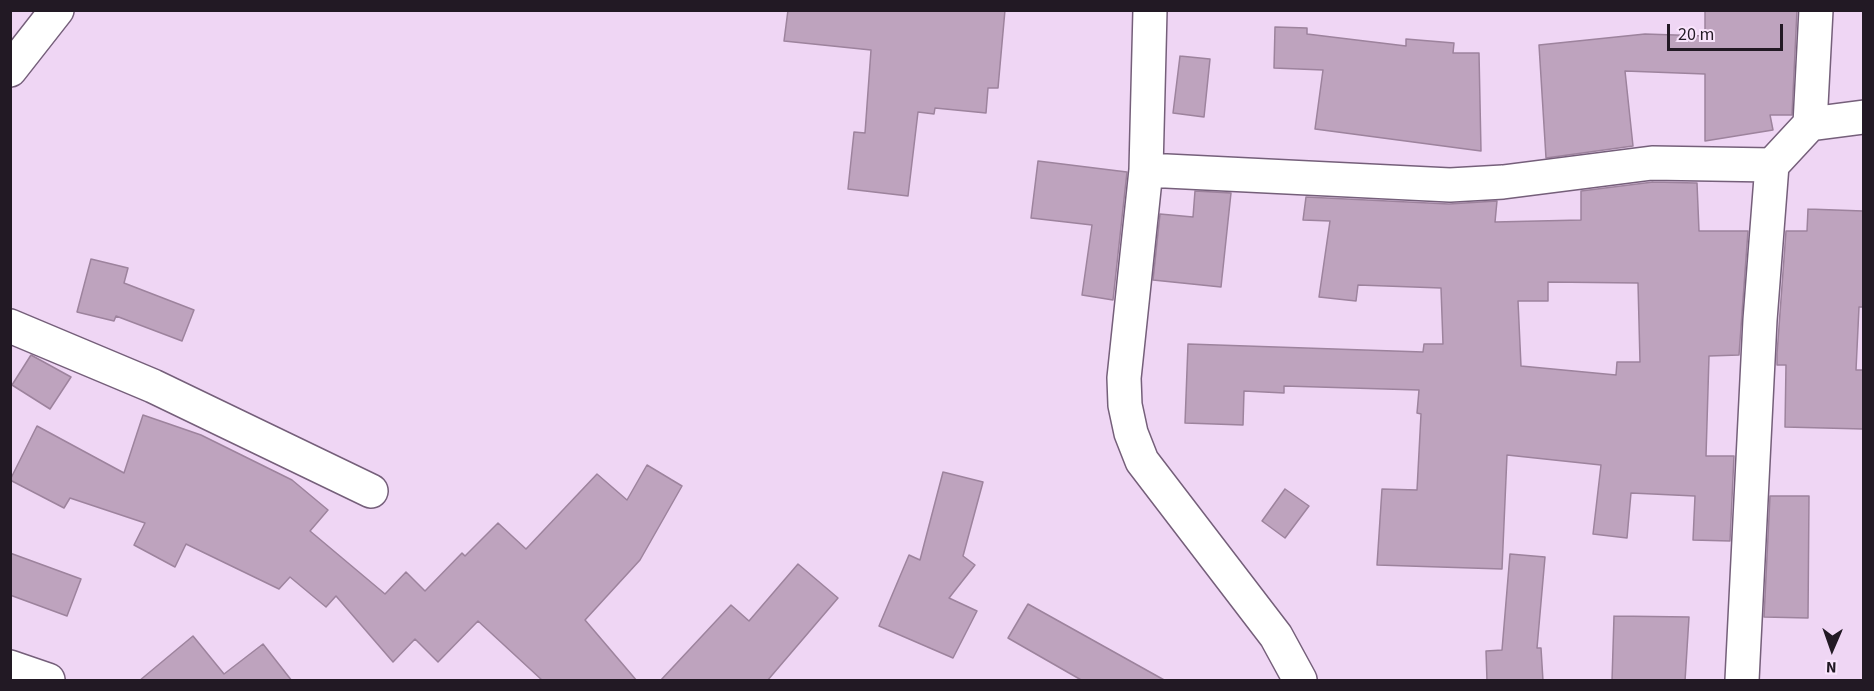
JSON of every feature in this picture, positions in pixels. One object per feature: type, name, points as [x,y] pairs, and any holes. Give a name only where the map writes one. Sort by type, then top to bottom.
[{"type":"street","points":[[10,70],[57,10]]},
{"type":"street","points":[[1150,10],[1146,170],[1124,378],[1125,405],[1131,433],[1142,461],[1276,636],[1300,681]]},
{"type":"street","points":[[1810,124],[1816,10]]},
{"type":"street","points":[[1742,681],[1760,320],[1772,165],[1810,124],[1863,117]]},
{"type":"street","points":[[1146,170],[1450,185],[1503,182],[1652,163],[1772,165]]},
{"type":"street","points":[[10,326],[153,386],[371,492]]},
{"type":"street","points":[[10,667],[48,681]]},
{"type":"building","points":[[788,10],[1005,10],[998,88],[988,88],[986,113],[935,108],[934,114],[918,112],[908,196],[848,189],[854,132],[865,133],[871,50],[784,41]]},
{"type":"building","points":[[1705,10],[1797,10],[1792,115],[1770,115],[1773,130],[1705,141],[1705,74],[1625,71],[1633,146],[1546,158],[1539,45],[1645,34],[1705,36]]},
{"type":"building","points":[[1275,27],[1307,28],[1307,34],[1406,46],[1406,39],[1454,43],[1453,53],[1479,53],[1481,151],[1315,129],[1323,70],[1274,68]]},
{"type":"building","points":[[1180,56],[1210,59],[1204,117],[1173,113]]},
{"type":"building","points":[[1038,161],[1127,172],[1113,300],[1082,295],[1092,225],[1031,218]]},
{"type":"building","points":[[1653,182],[1697,183],[1699,231],[1748,231],[1739,355],[1709,356],[1706,456],[1734,456],[1730,541],[1693,540],[1695,496],[1631,493],[1627,538],[1593,534],[1601,465],[1507,455],[1502,569],[1377,565],[1382,489],[1417,490],[1421,414],[1417,413],[1419,390],[1284,386],[1284,393],[1244,391],[1243,425],[1185,423],[1188,344],[1423,352],[1424,344],[1443,344],[1441,288],[1358,285],[1356,301],[1319,297],[1330,221],[1303,220],[1306,197],[1449,204],[1497,201],[1495,222],[1581,220],[1581,191]],"holes":[[[1548,282],[1638,283],[1640,362],[1617,362],[1616,375],[1521,366],[1518,301],[1548,301]]]},
{"type":"building","points":[[1195,191],[1231,193],[1221,287],[1153,280],[1160,214],[1193,217]]},
{"type":"building","points":[[1808,209],[1863,211],[1863,307],[1859,307],[1856,370],[1863,370],[1863,429],[1785,427],[1786,365],[1777,365],[1777,354],[1786,231],[1807,231]]},
{"type":"building","points":[[91,259],[128,268],[124,283],[194,310],[182,341],[116,316],[114,321],[77,312]]},
{"type":"building","points":[[31,355],[71,377],[50,409],[12,385]]},
{"type":"building","points":[[143,415],[201,435],[292,480],[328,510],[310,531],[385,594],[406,572],[425,591],[462,553],[465,556],[498,523],[526,549],[597,474],[627,500],[647,465],[682,486],[640,560],[585,620],[637,681],[543,681],[478,621],[438,662],[415,639],[393,662],[336,596],[326,607],[290,577],[279,589],[186,544],[175,567],[134,545],[145,523],[70,498],[64,508],[10,480],[37,426],[124,473]]},
{"type":"building","points":[[943,472],[983,482],[963,556],[975,565],[949,598],[977,611],[953,658],[879,626],[909,555],[920,560]]},
{"type":"building","points":[[1285,489],[1309,506],[1285,538],[1262,521]]},
{"type":"building","points":[[1770,496],[1809,496],[1808,618],[1764,617]]},
{"type":"building","points":[[10,553],[81,579],[67,616],[10,595]]},
{"type":"building","points":[[1510,554],[1545,557],[1537,648],[1541,648],[1543,681],[1487,681],[1486,651],[1502,650]]},
{"type":"building","points":[[798,564],[838,598],[767,681],[660,681],[731,605],[749,621]]},
{"type":"building","points":[[1028,604],[1166,681],[1083,681],[1008,638]]},
{"type":"building","points":[[1614,616],[1689,617],[1685,681],[1612,681]]},
{"type":"building","points":[[193,636],[224,674],[263,644],[292,681],[139,681]]}]
